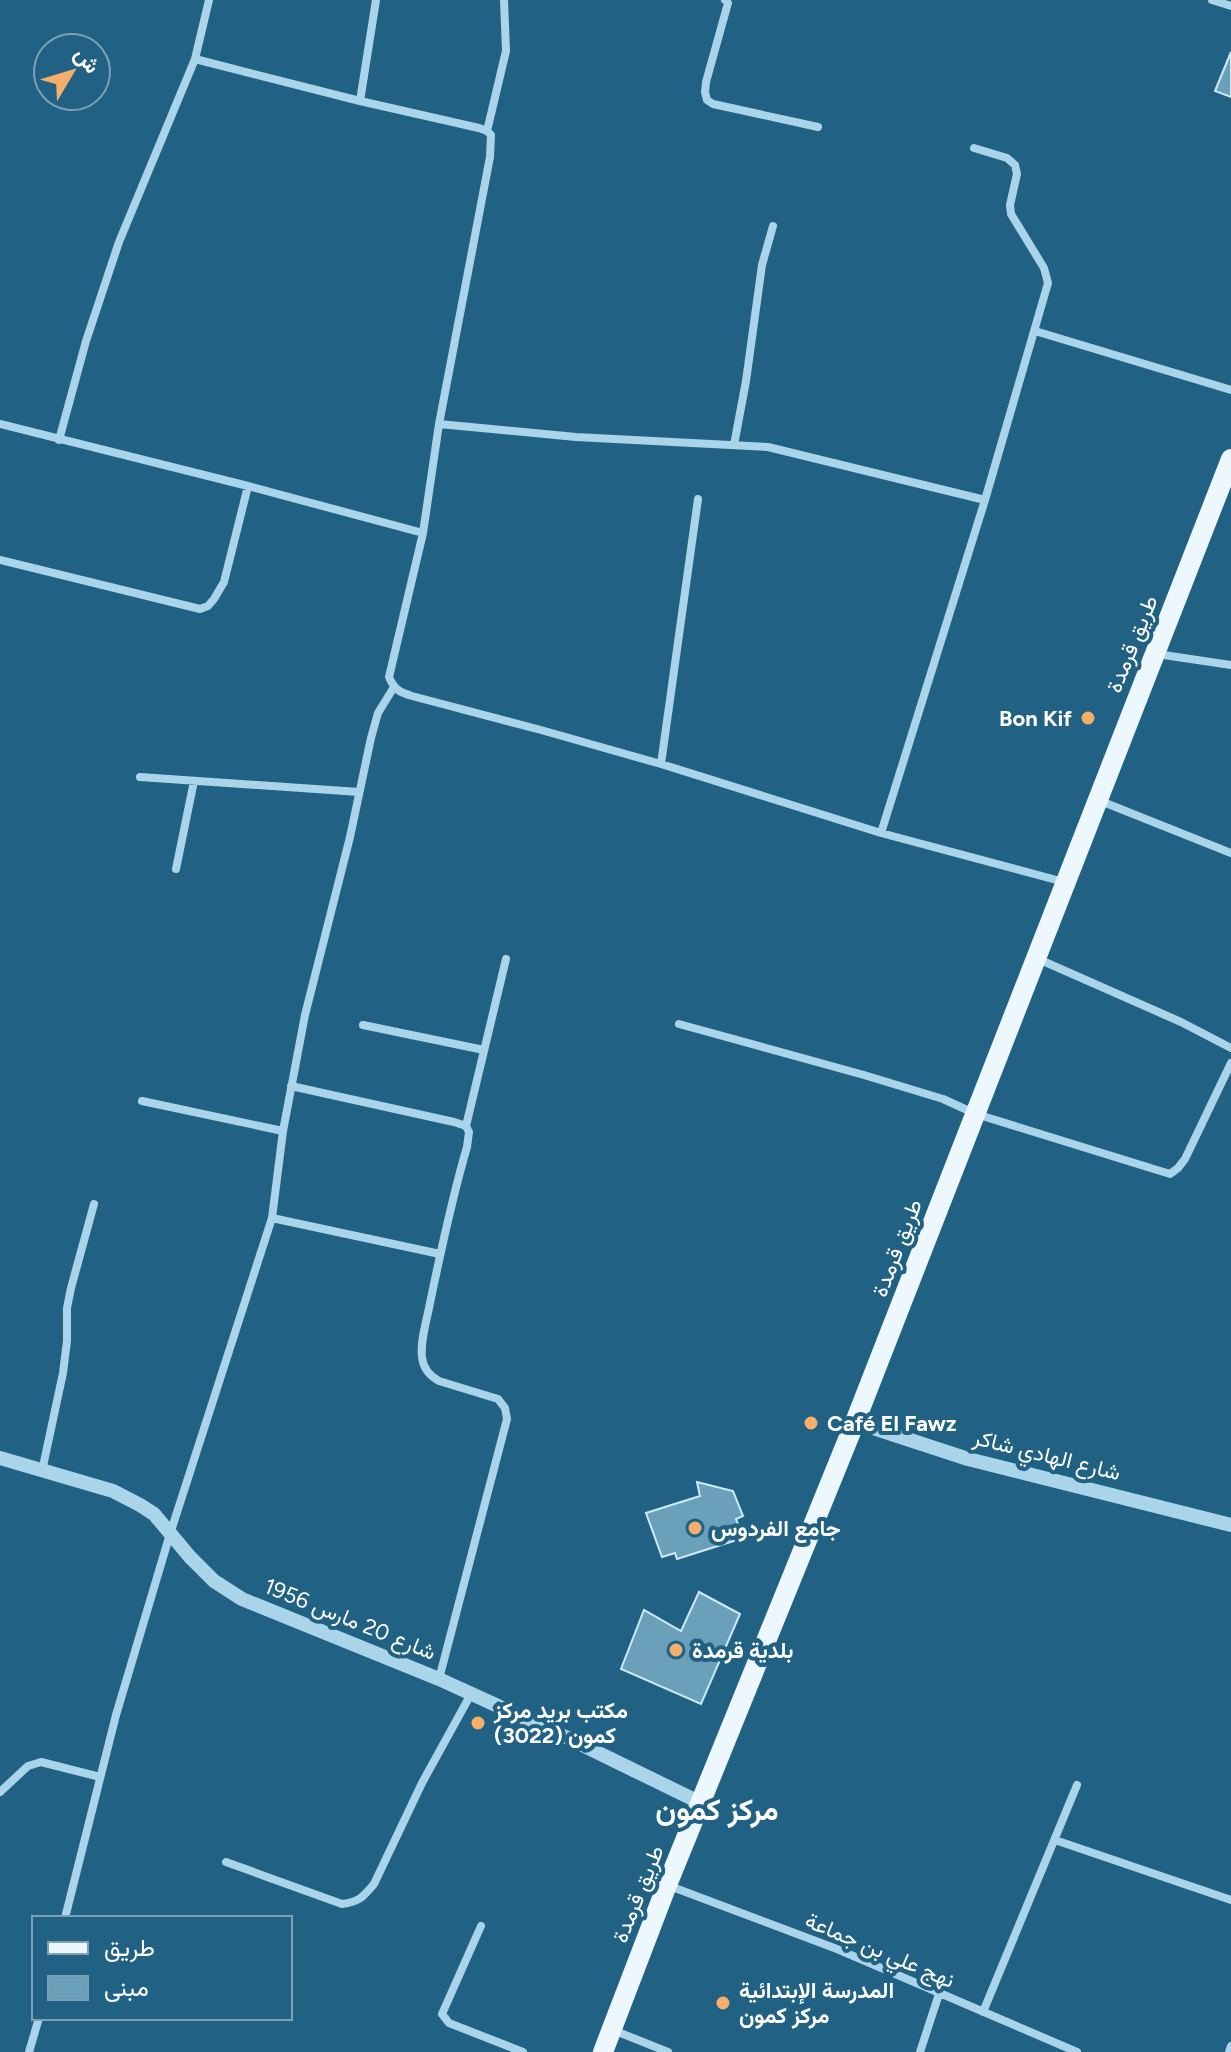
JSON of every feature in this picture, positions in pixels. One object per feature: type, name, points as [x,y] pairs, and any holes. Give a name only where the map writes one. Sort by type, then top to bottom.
[{"type":"main road","name":"طريق قرمدة","points":[[603,2052],[667,1885],[855,1422],[1231,459]]},
{"type":"street","points":[[59,440],[86,341],[119,242],[195,59],[209,0]]},
{"type":"street","points":[[360,101],[376,0]]},
{"type":"street","points":[[487,131],[506,51],[504,0]]},
{"type":"street","points":[[725,0],[728,3],[706,82],[707,100],[713,104],[818,127]]},
{"type":"street","points":[[1212,0],[1231,6]]},
{"type":"street","points":[[195,59],[487,131],[491,135],[490,157],[439,424],[423,533],[389,677],[394,687],[412,696],[661,764],[881,833],[1064,882]]},
{"type":"street","points":[[881,833],[985,500],[1048,283],[1044,268],[1011,214],[1017,170],[1015,165],[1007,158],[974,148]]},
{"type":"street","points":[[734,445],[762,265],[773,226]]},
{"type":"street","points":[[1035,331],[1231,390]]},
{"type":"street","points":[[0,424],[423,533]]},
{"type":"street","points":[[439,424],[576,437],[768,447],[985,500]]},
{"type":"street","points":[[0,560],[200,609],[208,606],[224,582],[248,486]]},
{"type":"street","points":[[661,764],[698,499]]},
{"type":"street","points":[[1154,653],[1231,665]]},
{"type":"street","points":[[65,1916],[116,1715],[170,1534],[272,1218],[283,1131],[305,1015],[378,713],[394,687]]},
{"type":"street","points":[[140,777],[359,792]]},
{"type":"street","points":[[176,869],[194,781]]},
{"type":"street","points":[[1097,800],[1231,853]]},
{"type":"street","points":[[1036,958],[1181,1022],[1231,1048]]},
{"type":"street","points":[[439,1679],[507,1419],[505,1408],[498,1399],[439,1381],[426,1371],[421,1360],[440,1254],[469,1138],[466,1126],[506,959]]},
{"type":"street","points":[[679,1024],[943,1099],[976,1114],[1170,1174],[1185,1159],[1231,1063]]},
{"type":"street","points":[[363,1025],[484,1050]]},
{"type":"street","points":[[291,1086],[466,1126]]},
{"type":"street","points":[[142,1101],[283,1131]]},
{"type":"street","points":[[42,1471],[63,1373],[67,1308],[94,1204]]},
{"type":"street","points":[[272,1218],[440,1254]]},
{"type":"street","name":"شارع الهادي شاكر","points":[[855,1422],[968,1459],[1231,1525]]},
{"type":"street","name":"شارع 20 مارس 1956","points":[[0,1458],[113,1491],[154,1514],[214,1581],[242,1599],[439,1679],[701,1803]]},
{"type":"street","points":[[226,1862],[342,1904],[355,1903],[374,1884],[422,1783],[471,1694]]},
{"type":"street","points":[[0,1792],[28,1766],[41,1762],[100,1777]]},
{"type":"street","points":[[983,2012],[1077,1785]]},
{"type":"street","points":[[1055,1840],[1231,1900]]},
{"type":"street","name":"نهج علي بن جماعة","points":[[667,1885],[837,1949],[1077,2052]]},
{"type":"street","points":[[481,1926],[442,2014],[449,2023],[523,2052]]},
{"type":"street","points":[[920,2052],[939,1994]]},
{"type":"street","points":[[29,2052],[38,2020]]},
{"type":"street","points":[[612,2029],[668,2052]]},
{"type":"street","points":[[1229,2052],[1231,2046]]},
{"type":"building","points":[[1231,52],[1231,97],[1215,91]]},
{"type":"building","name":"جامع الفردوس","points":[[697,1482],[733,1491],[743,1516],[736,1519],[743,1538],[677,1559],[675,1553],[662,1557],[646,1513],[700,1496]]},
{"type":"building","name":"بلدية قرمدة","points":[[699,1592],[740,1614],[701,1704],[621,1669],[644,1610],[681,1631]]},
{"type":"place","name":"Bon Kif","points":[[1088,718]]},
{"type":"place","name":"Café El Fawz","points":[[811,1423]]},
{"type":"place","name":"جامع الفردوس","points":[[695,1528]]},
{"type":"place","name":"بلدية قرمدة","points":[[676,1650]]},
{"type":"place","name":"مكتب بريد مركز كمون (3022)","points":[[478,1723]]},
{"type":"place","name":"المدرسة الإبتدائية مركز كمون","points":[[723,2003]]},
{"type":"district","name":"مركز كمون","points":[[717,1809]]}]
